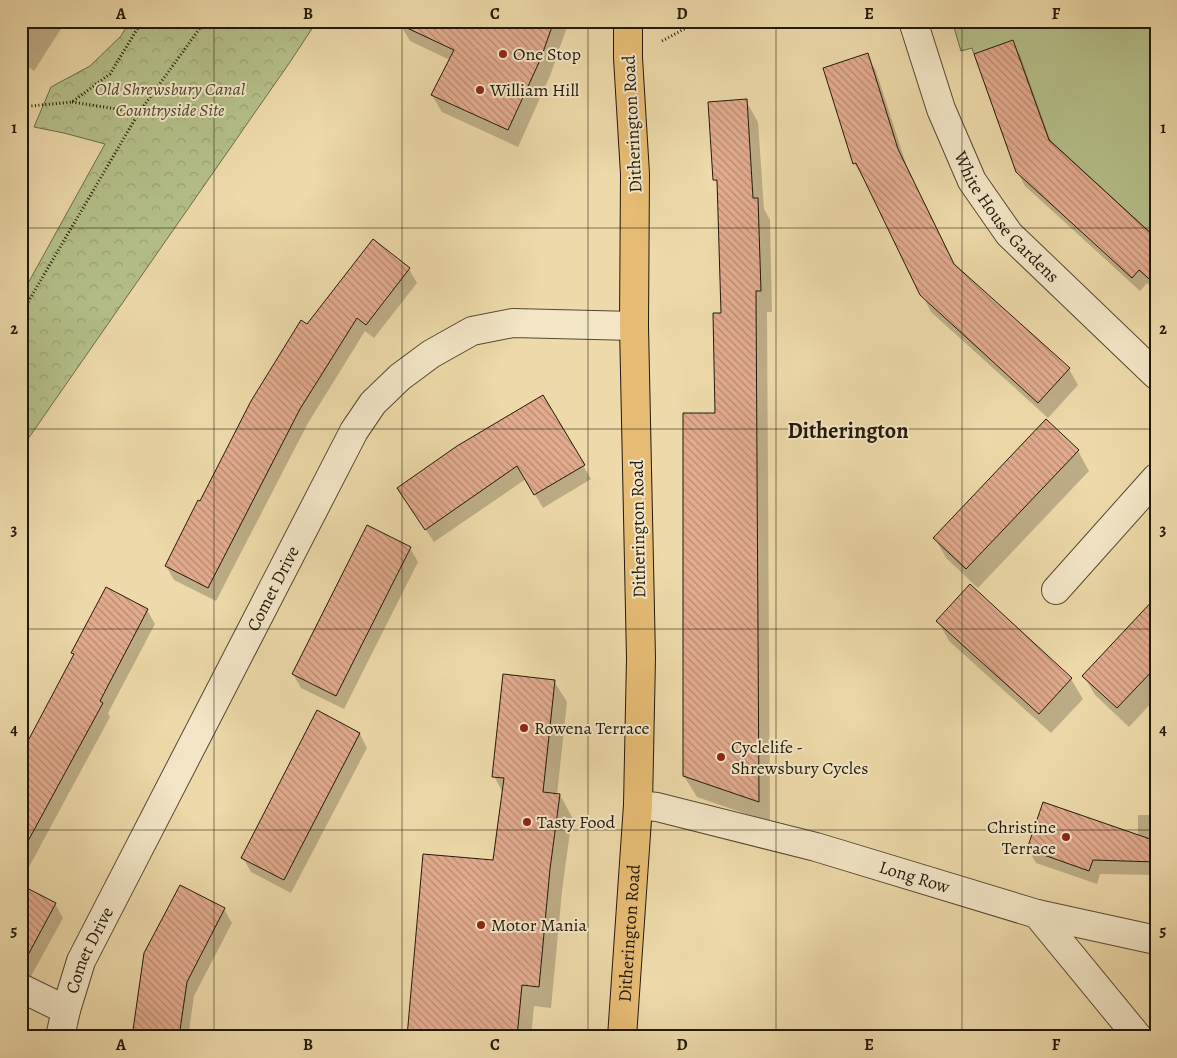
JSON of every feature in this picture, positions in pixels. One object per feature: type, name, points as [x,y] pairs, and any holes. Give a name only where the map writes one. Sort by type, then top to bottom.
[{"type":"main road","name":"Ditherington Road","points":[[622,1037],[638,805],[641,658],[634,326],[635,174],[628,58],[628,21]]},
{"type":"street","name":"White House Gardens","points":[[913,21],[941,109],[972,181],[1009,234],[1156,375]]},
{"type":"street","name":"Comet Drive","points":[[60,1037],[81,961],[354,431],[373,403],[400,377],[430,354],[472,331],[513,323],[634,326]]},
{"type":"street","points":[[1056,590],[1156,478]]},
{"type":"street","name":"Long Row","points":[[638,805],[657,807],[816,847],[1037,914],[1156,940]]},
{"type":"street","points":[[1037,914],[1138,1037]]},
{"type":"street","points":[[21,988],[66,1010]]},
{"type":"path","points":[[72,102],[110,74],[142,21]]},
{"type":"path","points":[[21,314],[138,114],[204,21]]},
{"type":"path","points":[[21,107],[72,102],[130,111],[138,114]]},
{"type":"green space","name":"Old Shrewsbury Canal Countryside Site","points":[[130,21],[317,21],[21,449],[21,296],[105,144],[34,127],[51,87],[90,66],[121,36]]},
{"type":"green space","points":[[952,21],[1156,21],[1156,238],[1042,133],[974,54],[972,48],[961,51]]},
{"type":"building","points":[[392,21],[554,21],[541,58],[508,130],[431,95],[454,50]]},
{"type":"building","points":[[1013,40],[1049,140],[1156,238],[1156,285],[1139,270],[1132,278],[1016,172],[974,54]]},
{"type":"building","points":[[868,53],[898,149],[954,264],[1070,368],[1038,403],[920,295],[856,163],[853,164],[823,68]]},
{"type":"building","points":[[747,99],[753,198],[758,198],[761,291],[756,291],[759,802],[683,776],[683,413],[715,413],[713,313],[721,313],[717,180],[713,180],[708,102]]},
{"type":"building","points":[[373,239],[410,268],[366,325],[357,318],[300,409],[208,588],[165,566],[251,401],[301,320],[307,324]]},
{"type":"building","points":[[543,395],[585,465],[534,495],[517,466],[425,530],[397,488],[457,446]]},
{"type":"building","points":[[1046,419],[1079,450],[966,569],[933,538]]},
{"type":"building","points":[[367,525],[411,547],[336,696],[292,674]]},
{"type":"building","points":[[970,584],[1072,678],[1039,714],[936,621]]},
{"type":"building","points":[[106,587],[148,609],[100,701],[103,703],[21,854],[21,754],[74,654],[71,653]]},
{"type":"building","points":[[1156,597],[1156,667],[1117,708],[1082,676]]},
{"type":"building","name":"Motor Mania","points":[[503,674],[555,680],[543,792],[560,794],[550,869],[539,987],[522,985],[517,1037],[407,1037],[423,854],[493,860],[504,778],[492,777]]},
{"type":"building","points":[[317,710],[360,733],[284,880],[241,858]]},
{"type":"building","name":"Christine Terrace","points":[[1043,802],[1156,841],[1156,862],[1093,860],[1089,871],[1027,849]]},
{"type":"building","points":[[21,885],[56,903],[21,968]]},
{"type":"building","points":[[180,885],[225,908],[187,982],[179,1037],[132,1037],[144,953]]},
{"type":"place","name":"One Stop","points":[[503,54]]},
{"type":"place","name":"William Hill","points":[[480,90]]},
{"type":"place","name":"Rowena Terrace","points":[[524,728]]},
{"type":"place","name":"Cyclelife - Shrewsbury Cycles","points":[[721,757]]},
{"type":"place","name":"Tasty Food","points":[[527,822]]},
{"type":"place","name":"Christine Terrace","points":[[1066,837]]},
{"type":"place","name":"Motor Mania","points":[[481,925]]},
{"type":"district","name":"Ditherington","points":[[848,431]]}]
